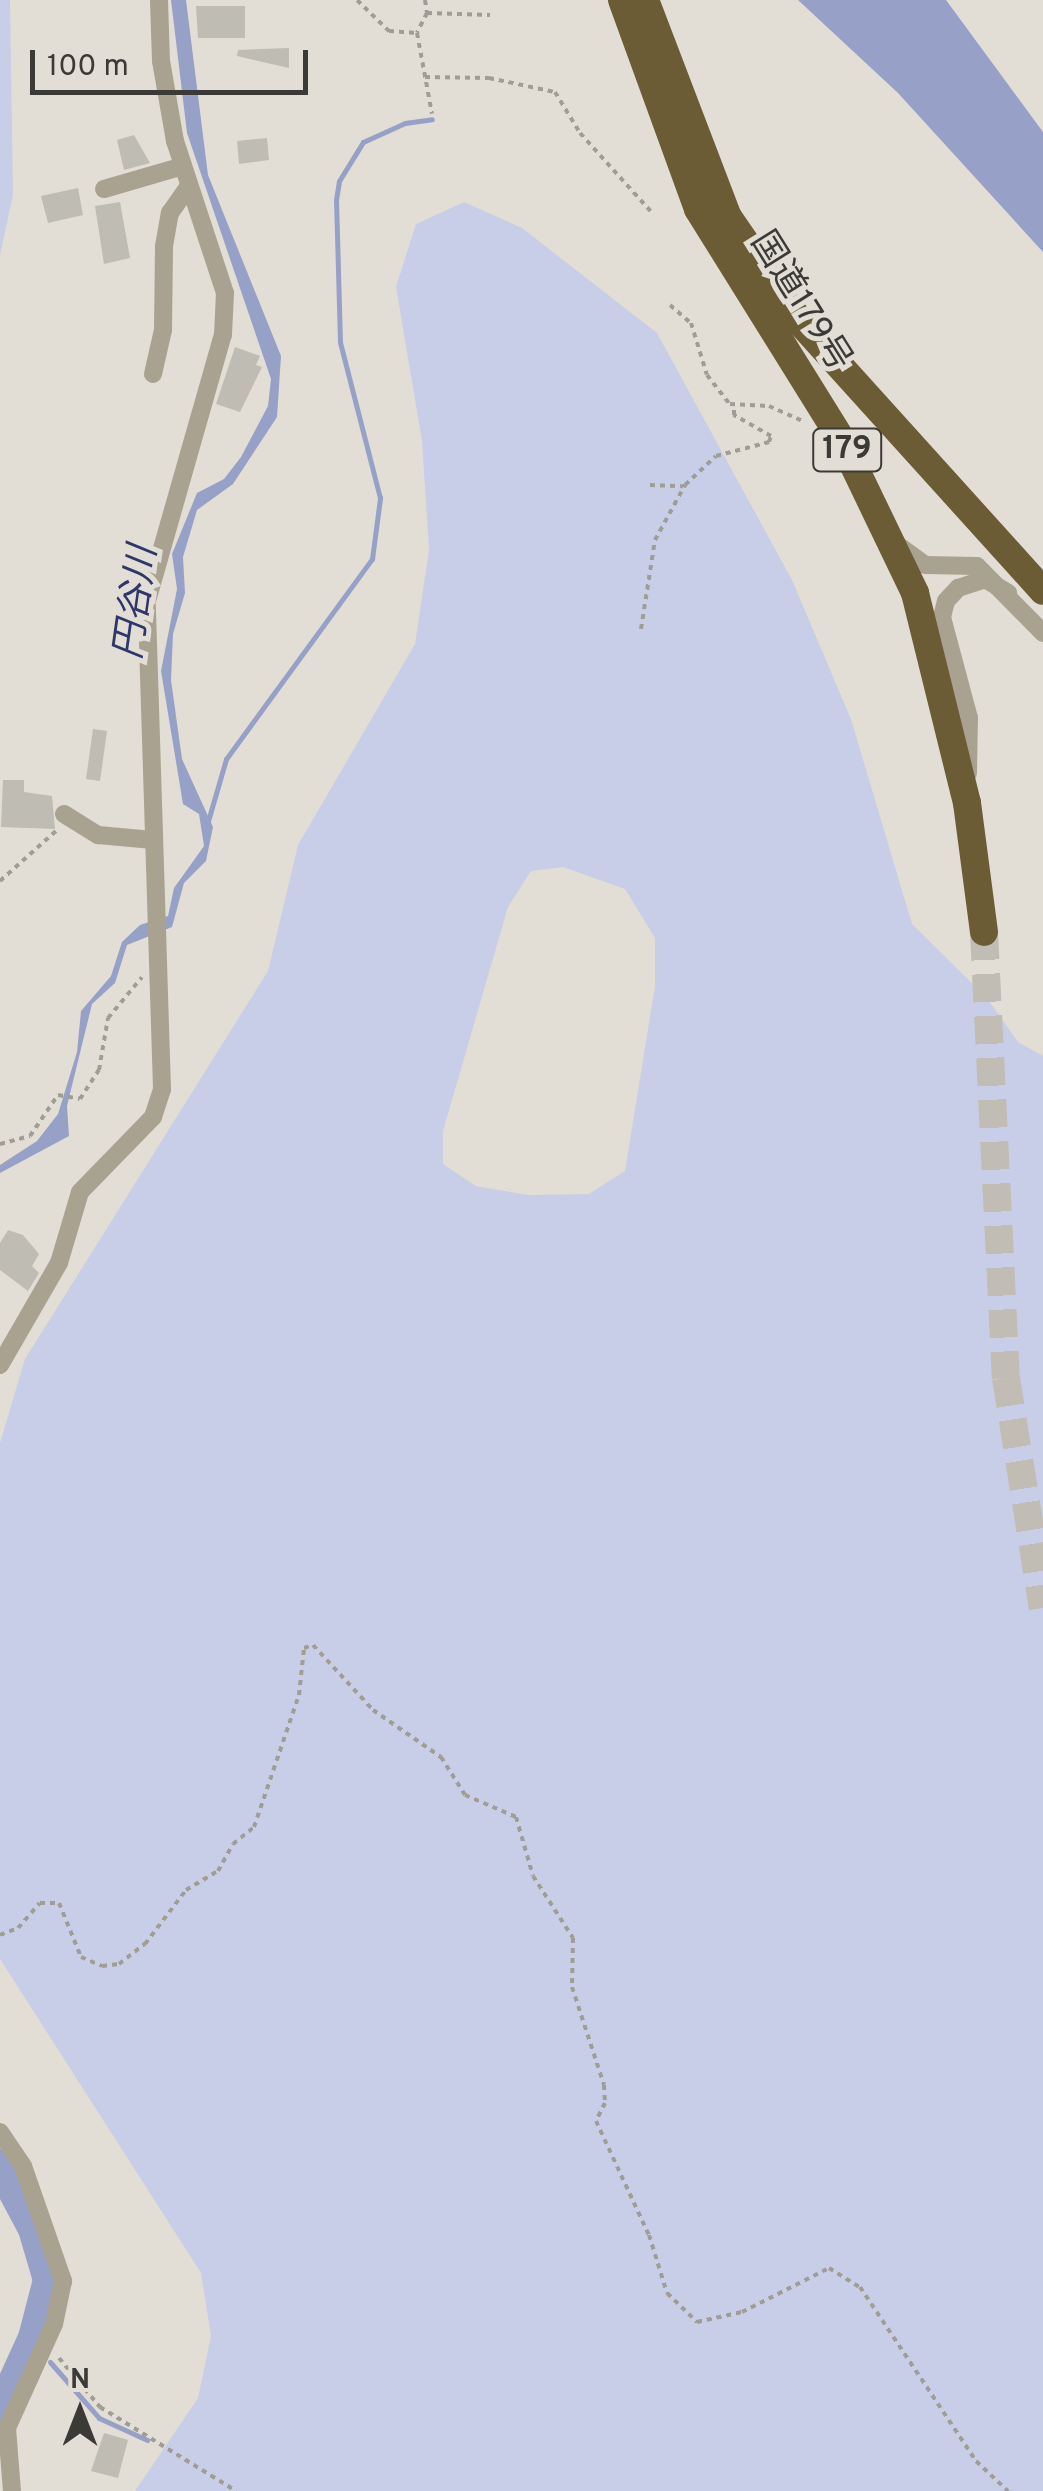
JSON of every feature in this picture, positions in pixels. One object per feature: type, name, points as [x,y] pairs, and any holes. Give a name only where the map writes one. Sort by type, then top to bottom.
[{"type":"highway","name":"国道179号","points":[[622,0],[698,209],[807,381],[894,542],[915,592],[967,804],[984,932]]},
{"type":"highway","name":"国道179号","points":[[645,0],[728,217],[801,323],[1043,591]]},
{"type":"street","points":[[0,1364],[59,1262],[80,1192],[154,1118],[164,1054],[147,600],[223,335],[225,294],[182,166],[160,61],[159,0]]},
{"type":"street","points":[[104,189],[182,166]]},
{"type":"street","points":[[154,374],[162,330],[164,246],[170,213],[188,186]]},
{"type":"street","points":[[894,542],[925,565],[977,566],[1008,593],[1043,633]]},
{"type":"street","points":[[967,804],[969,718],[942,617],[946,601],[974,581],[985,579],[1008,593]]},
{"type":"street","points":[[69,817],[98,834],[153,840]]},
{"type":"street","points":[[0,2132],[23,2166],[60,2262],[62,2298],[7,2428],[8,2488]]},
{"type":"path","points":[[356,0],[389,31],[417,33]]},
{"type":"path","points":[[425,0],[428,13],[417,33],[432,114]]},
{"type":"path","points":[[428,13],[490,14]]},
{"type":"path","points":[[426,77],[488,78],[555,92],[580,134],[654,215]]},
{"type":"path","points":[[650,484],[677,490],[716,456],[769,442],[771,436],[734,415],[734,405],[707,374],[691,323],[670,305]]},
{"type":"path","points":[[734,405],[769,406],[810,429]]},
{"type":"path","points":[[641,629],[655,540],[685,484]]},
{"type":"path","points":[[0,882],[69,817]]},
{"type":"path","points":[[0,1144],[30,1136],[58,1095],[80,1098],[99,1070],[108,1018],[139,979],[159,967]]},
{"type":"path","points":[[0,1936],[18,1928],[40,1902],[60,1903],[81,1957],[102,1966],[119,1964],[144,1944],[186,1890],[218,1871],[233,1844],[254,1827],[299,1696],[304,1648],[313,1645],[373,1710],[441,1758],[464,1794],[516,1817],[533,1876],[572,1938],[572,1987],[604,2085],[605,2103],[596,2120],[649,2235],[667,2293],[696,2322],[742,2312],[829,2268],[860,2287],[976,2461],[1008,2491]]},
{"type":"path","points":[[44,2345],[100,2408],[236,2491]]},
{"type":"shaded area","points":[[0,0],[10,0],[13,195],[0,255]]},
{"type":"shaded area","points":[[171,0],[186,0],[208,175],[281,356],[277,417],[233,484],[197,510],[183,557],[185,593],[173,634],[171,680],[182,759],[213,827],[206,861],[184,883],[172,927],[127,945],[115,983],[92,1004],[67,1106],[69,1136],[0,1173],[0,1165],[37,1141],[58,1114],[77,1052],[81,1011],[111,976],[122,942],[140,925],[168,916],[174,888],[204,846],[199,814],[183,804],[161,671],[177,589],[172,554],[197,493],[224,479],[241,457],[268,406],[271,379],[187,133]]},
{"type":"shaded area","points":[[798,0],[946,0],[1043,132],[1043,252],[898,93]]},
{"type":"shaded area","points":[[464,202],[522,228],[657,333],[792,580],[851,719],[912,924],[987,998],[1018,1042],[1043,1056],[1043,2491],[135,2491],[198,2398],[211,2336],[201,2273],[0,1959],[0,1443],[25,1359],[268,971],[298,845],[415,644],[429,550],[422,441],[396,287],[416,224]],"holes":[[[563,867],[625,889],[655,938],[655,986],[625,1171],[589,1194],[528,1195],[476,1186],[443,1164],[443,1131],[508,907],[531,871]]]},
{"type":"building","points":[[196,6],[245,6],[245,38],[198,38]]},
{"type":"building","points":[[289,48],[289,68],[237,56],[238,50]]},
{"type":"building","points":[[134,135],[150,163],[124,170],[117,140]]},
{"type":"building","points":[[267,138],[269,160],[239,164],[237,141]]},
{"type":"building","points":[[78,188],[83,215],[48,223],[41,196]]},
{"type":"building","points":[[120,202],[130,258],[104,264],[95,206]]},
{"type":"building","points":[[235,347],[260,356],[256,365],[262,367],[240,412],[216,404]]},
{"type":"building","points":[[93,729],[107,731],[100,781],[86,779]]},
{"type":"building","points":[[3,780],[24,780],[24,792],[52,796],[55,829],[1,827]]},
{"type":"building","points":[[8,1230],[23,1235],[39,1254],[32,1266],[39,1273],[28,1291],[0,1270],[0,1243]]},
{"type":"building","points":[[104,2433],[128,2440],[118,2478],[91,2471]]},
{"type":"waterway","points":[[208,821],[226,759],[372,559],[380,498],[340,342],[336,200],[339,181],[363,142],[405,123],[432,119]]},
{"type":"waterway","name":"円谷川","points":[[0,2165],[34,2229],[49,2280],[34,2338],[0,2412]]},
{"type":"waterway","points":[[50,2362],[99,2418],[147,2440]]},
{"type":"tunnel","points":[[984,932],[1006,1378],[1043,1608]]}]
